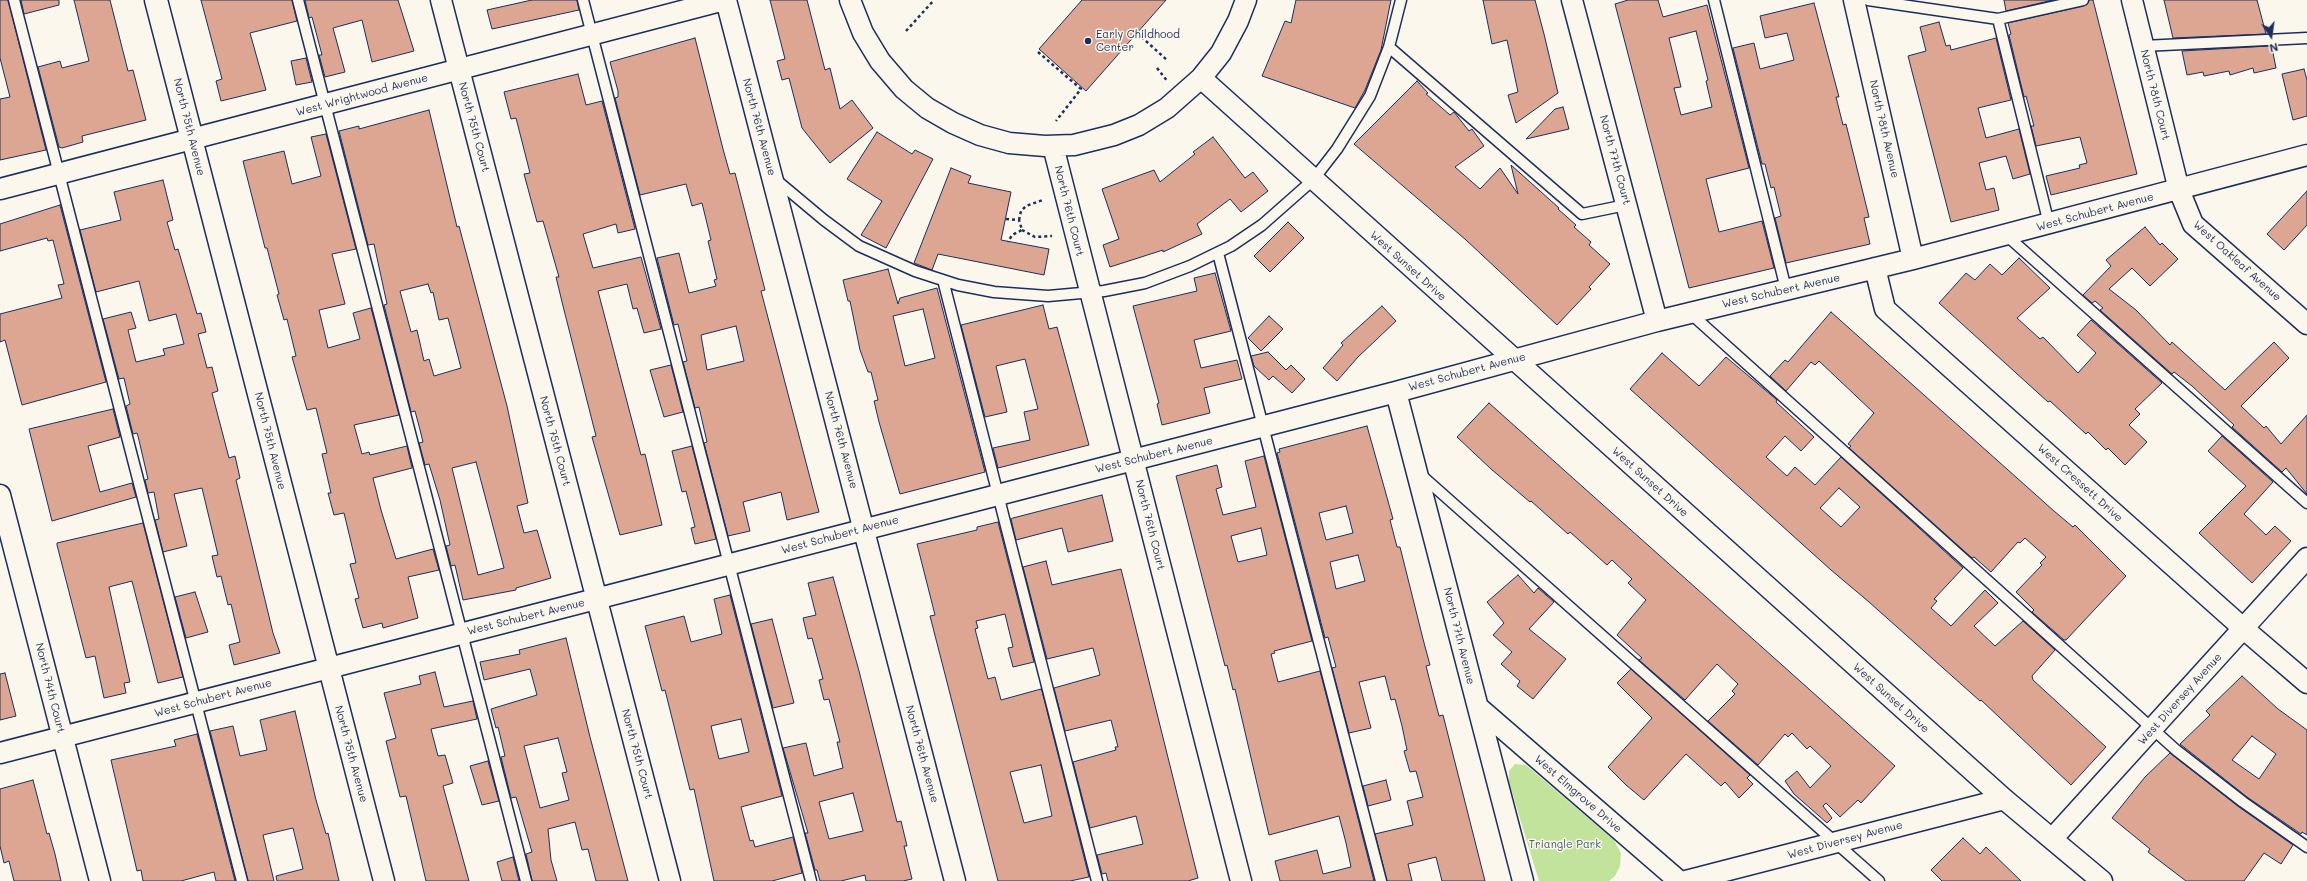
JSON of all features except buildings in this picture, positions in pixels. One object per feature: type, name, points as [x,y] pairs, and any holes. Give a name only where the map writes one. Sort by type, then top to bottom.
[{"type":"street","name":"North 75th Avenue","points":[[156,0],[384,881]]},
{"type":"street","name":"North 75th Court","points":[[441,0],[670,881]]},
{"type":"street","name":"West Wrightwood Avenue","points":[[0,189],[725,0]]},
{"type":"street","name":"North 76th Avenue","points":[[725,0],[955,881]]},
{"type":"street","points":[[850,0],[863,33],[880,61],[904,89],[927,108],[966,130],[994,140],[1024,145],[1053,146],[1101,139],[1139,125],[1167,108],[1201,78],[1230,38],[1246,0]]},
{"type":"street","name":"North 77th Court","points":[[1572,0],[1657,320]]},
{"type":"street","name":"North 78th Avenue","points":[[1854,0],[1913,259]]},
{"type":"street","name":"North 78th Court","points":[[2132,0],[2178,190]]},
{"type":"street","name":"West Sunset Drive","points":[[1201,78],[1513,360],[2004,799],[2102,881]]},
{"type":"street","name":"North 76th Court","points":[[1053,146],[1241,881]]},
{"type":"street","name":"West Schubert Avenue","points":[[0,753],[329,667],[462,634],[863,528],[1396,392],[1657,320],[1913,259],[2307,155]]},
{"type":"street","name":"West Oakleaf Avenue","points":[[2178,190],[2193,224],[2307,324]]},
{"type":"street","name":"West Cressett Drive","points":[[1876,268],[1885,309],[2244,629],[2307,683]]},
{"type":"street","name":"North 77th Avenue","points":[[1396,392],[1523,881]]},
{"type":"street","name":"North 74th Court","points":[[0,495],[100,881]]},
{"type":"street","name":"West Diversey Avenue","points":[[2052,839],[2307,558]]},
{"type":"street","name":"West Elmgrove Drive","points":[[1478,707],[1678,881]]},
{"type":"street","name":"West Diversey Avenue","points":[[1686,881],[2004,799]]},
{"type":"lane","points":[[14,0],[242,881]]},
{"type":"lane","points":[[298,0],[526,881]]},
{"type":"lane","points":[[583,0],[811,881]]},
{"type":"lane","points":[[772,176],[812,211],[859,246],[904,267],[943,280],[975,289],[1015,295],[1048,296],[1090,293],[1146,283],[1218,253],[1262,226],[1313,180],[1337,149],[1366,106],[1389,47],[1401,0]]},
{"type":"lane","points":[[1714,0],[1786,289]]},
{"type":"lane","points":[[1868,0],[1998,19],[2083,0]]},
{"type":"lane","points":[[1998,19],[2049,224]]},
{"type":"lane","points":[[2143,46],[2307,38]]},
{"type":"lane","points":[[1389,47],[1582,214],[1626,205]]},
{"type":"lane","points":[[2006,235],[2307,503]]},
{"type":"lane","points":[[1218,253],[1380,881]]},
{"type":"lane","points":[[943,280],[1098,881]]},
{"type":"lane","points":[[1690,313],[2153,729],[2217,782],[2307,846]]},
{"type":"lane","points":[[1417,471],[1879,881]]},
{"type":"path","points":[[906,31],[934,0]]},
{"type":"path","points":[[1137,33],[1167,60]]},
{"type":"path","points":[[1038,52],[1081,89],[1056,121]]},
{"type":"path","points":[[1157,68],[1171,86]]},
{"type":"path","points":[[1043,200],[1026,206],[1021,211],[1019,220],[1022,230],[1035,237],[1052,236]]},
{"type":"path","points":[[1006,219],[1019,220]]},
{"type":"path","points":[[1008,242],[1012,235],[1022,230]]},
{"type":"green space","name":"Triangle Park","points":[[1515,764],[1526,765],[1614,840],[1621,853],[1620,866],[1615,876],[1609,881],[1539,881],[1509,782],[1509,771]]},
{"type":"place","name":"Early Childhood Center","points":[[1088,41]]}]
